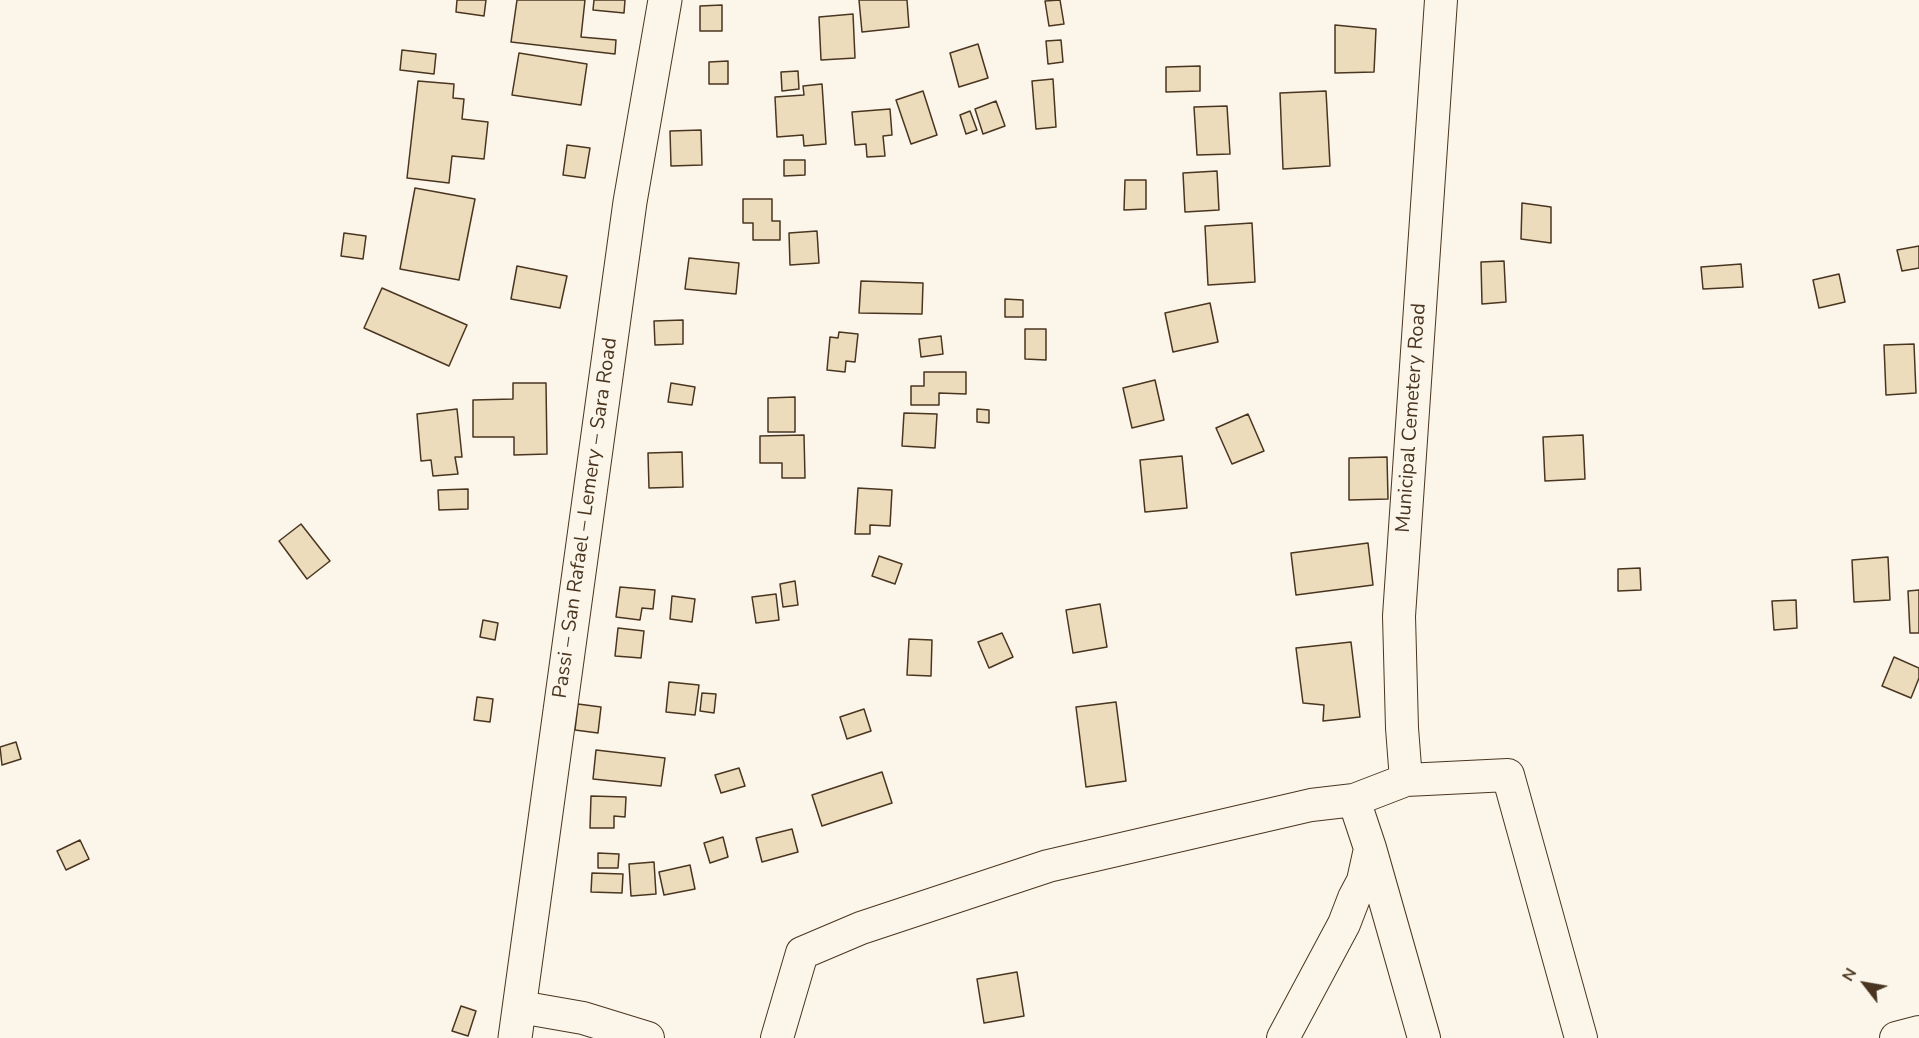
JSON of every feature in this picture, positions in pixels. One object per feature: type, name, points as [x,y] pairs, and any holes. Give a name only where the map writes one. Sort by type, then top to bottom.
[{"type":"main road","name":"Passi – San Rafael – Lemery – Sara Road","points":[[518,1022],[630,202],[665,0]]},
{"type":"street","name":"Municipal Cemetery Road","points":[[1406,780],[1399,616],[1441,0]]},
{"type":"street","points":[[777,1038],[802,953],[861,928],[1048,866],[1311,805],[1354,800],[1406,780],[1509,775],[1581,1038]]},
{"type":"street","points":[[1354,800],[1370,848],[1424,1038]]},
{"type":"street","points":[[1283,1038],[1344,924],[1363,882],[1370,848]]},
{"type":"street","points":[[518,1022],[583,1018],[648,1038]]},
{"type":"street","points":[[1896,1038],[1919,1032]]},
{"type":"building","points":[[457,0],[486,0],[484,16],[456,12]]},
{"type":"building","points":[[517,0],[585,0],[581,37],[616,40],[615,54],[511,42]]},
{"type":"building","points":[[594,0],[625,0],[624,13],[593,10]]},
{"type":"building","points":[[859,0],[907,0],[909,27],[862,32]]},
{"type":"building","points":[[1060,0],[1064,24],[1049,26],[1045,1]]},
{"type":"building","points":[[722,5],[722,31],[700,31],[700,6]]},
{"type":"building","points":[[853,14],[855,58],[821,60],[819,17]]},
{"type":"building","points":[[1335,25],[1376,29],[1374,72],[1335,73]]},
{"type":"building","points":[[1061,40],[1063,62],[1048,64],[1046,41]]},
{"type":"building","points":[[978,44],[988,78],[959,87],[950,53]]},
{"type":"building","points":[[402,50],[436,54],[434,74],[400,70]]},
{"type":"building","points":[[519,53],[587,64],[581,105],[512,95]]},
{"type":"building","points":[[728,61],[728,84],[709,84],[709,62]]},
{"type":"building","points":[[1200,66],[1200,91],[1166,92],[1166,67]]},
{"type":"building","points":[[798,71],[799,89],[782,91],[781,72]]},
{"type":"building","points":[[1053,79],[1056,127],[1036,129],[1032,81]]},
{"type":"building","points":[[418,81],[454,84],[453,98],[464,99],[462,119],[488,122],[484,159],[452,156],[449,183],[407,178]]},
{"type":"building","points":[[822,84],[826,144],[804,146],[803,135],[777,137],[775,97],[804,95],[803,86]]},
{"type":"building","points":[[923,91],[937,135],[911,144],[896,100]]},
{"type":"building","points":[[1326,91],[1330,166],[1283,169],[1280,93]]},
{"type":"building","points":[[996,101],[1005,126],[983,134],[975,109]]},
{"type":"building","points":[[1227,106],[1230,154],[1197,155],[1194,107]]},
{"type":"building","points":[[890,109],[892,135],[883,136],[885,156],[867,157],[866,144],[855,145],[852,112]]},
{"type":"building","points":[[970,111],[977,130],[966,134],[960,115]]},
{"type":"building","points":[[701,130],[702,165],[671,166],[670,131]]},
{"type":"building","points":[[567,145],[590,148],[585,178],[563,175]]},
{"type":"building","points":[[784,160],[805,160],[805,175],[784,176]]},
{"type":"building","points":[[1217,171],[1219,210],[1185,212],[1183,173]]},
{"type":"building","points":[[1125,180],[1146,180],[1146,209],[1124,210]]},
{"type":"building","points":[[415,188],[475,199],[459,280],[400,269]]},
{"type":"building","points":[[743,199],[772,199],[772,221],[780,221],[780,240],[753,240],[753,223],[743,223]]},
{"type":"building","points":[[1522,203],[1551,207],[1551,243],[1521,239]]},
{"type":"building","points":[[1252,223],[1255,282],[1208,285],[1205,226]]},
{"type":"building","points":[[817,231],[819,263],[790,265],[789,233]]},
{"type":"building","points":[[344,233],[366,236],[363,259],[341,256]]},
{"type":"building","points":[[1919,246],[1919,268],[1902,271],[1897,250]]},
{"type":"building","points":[[689,258],[739,263],[736,294],[685,289]]},
{"type":"building","points":[[1504,261],[1506,302],[1482,304],[1481,262]]},
{"type":"building","points":[[1741,264],[1743,287],[1703,289],[1701,267]]},
{"type":"building","points":[[517,266],[567,276],[560,308],[511,299]]},
{"type":"building","points":[[1839,274],[1845,302],[1819,308],[1813,280]]},
{"type":"building","points":[[861,281],[923,283],[922,314],[859,313]]},
{"type":"building","points":[[382,288],[467,325],[449,366],[364,328]]},
{"type":"building","points":[[1005,299],[1023,300],[1023,317],[1005,317]]},
{"type":"building","points":[[1210,303],[1218,342],[1173,352],[1165,313]]},
{"type":"building","points":[[683,320],[683,344],[655,345],[654,321]]},
{"type":"building","points":[[1025,329],[1046,329],[1046,360],[1025,359]]},
{"type":"building","points":[[839,332],[858,334],[855,362],[846,361],[845,372],[827,370],[830,337],[838,338]]},
{"type":"building","points":[[941,336],[943,354],[921,357],[919,339]]},
{"type":"building","points":[[1914,344],[1916,393],[1886,395],[1884,345]]},
{"type":"building","points":[[924,372],[966,372],[966,394],[939,393],[939,405],[911,405],[911,386],[924,386]]},
{"type":"building","points":[[1155,380],[1164,420],[1132,428],[1123,388]]},
{"type":"building","points":[[513,383],[546,383],[547,454],[514,455],[514,437],[473,437],[473,400],[513,399]]},
{"type":"building","points":[[671,383],[695,387],[692,405],[668,402]]},
{"type":"building","points":[[795,397],[795,432],[768,432],[768,398]]},
{"type":"building","points":[[457,409],[462,457],[455,457],[458,474],[433,476],[431,460],[421,461],[417,414]]},
{"type":"building","points":[[977,409],[989,410],[989,423],[977,422]]},
{"type":"building","points":[[904,413],[937,414],[935,448],[902,446]]},
{"type":"building","points":[[1248,414],[1264,451],[1232,464],[1216,428]]},
{"type":"building","points":[[804,435],[805,478],[782,478],[782,463],[760,463],[760,436]]},
{"type":"building","points":[[1583,435],[1585,479],[1545,481],[1543,437]]},
{"type":"building","points":[[682,452],[683,487],[649,488],[648,453]]},
{"type":"building","points":[[1182,456],[1187,508],[1145,512],[1140,460]]},
{"type":"building","points":[[1387,457],[1388,499],[1349,500],[1349,458]]},
{"type":"building","points":[[858,488],[892,490],[890,526],[870,525],[870,534],[855,534]]},
{"type":"building","points":[[468,489],[468,509],[439,510],[438,490]]},
{"type":"building","points":[[301,524],[330,561],[307,579],[279,541]]},
{"type":"building","points":[[1368,543],[1373,585],[1296,595],[1291,553]]},
{"type":"building","points":[[879,556],[902,564],[895,584],[872,576]]},
{"type":"building","points":[[1888,557],[1890,600],[1854,602],[1852,560]]},
{"type":"building","points":[[1640,568],[1641,590],[1618,591],[1618,569]]},
{"type":"building","points":[[795,581],[798,605],[783,607],[780,584]]},
{"type":"building","points":[[620,587],[655,590],[653,609],[642,608],[640,620],[616,617]]},
{"type":"building","points":[[1919,590],[1919,633],[1910,633],[1908,591]]},
{"type":"building","points":[[776,594],[779,620],[756,623],[752,597]]},
{"type":"building","points":[[672,596],[695,599],[692,622],[670,619]]},
{"type":"building","points":[[1796,600],[1797,628],[1774,630],[1772,601]]},
{"type":"building","points":[[1100,604],[1107,647],[1073,653],[1066,610]]},
{"type":"building","points":[[483,620],[498,623],[495,640],[480,637]]},
{"type":"building","points":[[618,628],[644,631],[641,658],[615,656]]},
{"type":"building","points":[[1002,633],[1013,657],[989,668],[978,642]]},
{"type":"building","points":[[909,639],[932,640],[931,676],[907,675]]},
{"type":"building","points":[[1351,642],[1360,717],[1323,721],[1324,705],[1303,703],[1296,648]]},
{"type":"building","points":[[1894,657],[1919,668],[1919,678],[1911,698],[1882,686]]},
{"type":"building","points":[[669,682],[699,685],[695,715],[666,712]]},
{"type":"building","points":[[702,693],[716,694],[714,713],[700,711]]},
{"type":"building","points":[[477,697],[493,699],[490,722],[474,720]]},
{"type":"building","points":[[1116,702],[1126,781],[1086,787],[1076,707]]},
{"type":"building","points":[[578,704],[601,707],[598,733],[575,730]]},
{"type":"building","points":[[864,709],[871,731],[847,739],[840,717]]},
{"type":"building","points":[[16,742],[21,759],[2,765],[0,747]]},
{"type":"building","points":[[596,750],[665,758],[661,786],[593,779]]},
{"type":"building","points":[[739,768],[745,786],[721,793],[715,775]]},
{"type":"building","points":[[882,772],[892,803],[822,826],[812,795]]},
{"type":"building","points":[[591,796],[626,797],[625,817],[614,816],[614,828],[590,828]]},
{"type":"building","points":[[792,829],[798,852],[762,862],[756,838]]},
{"type":"building","points":[[723,837],[728,857],[710,863],[704,843]]},
{"type":"building","points":[[80,840],[89,859],[66,870],[57,851]]},
{"type":"building","points":[[598,853],[619,854],[618,868],[598,868]]},
{"type":"building","points":[[654,862],[656,894],[631,896],[629,864]]},
{"type":"building","points":[[690,865],[695,889],[664,895],[659,872]]},
{"type":"building","points":[[592,873],[623,874],[622,893],[591,892]]},
{"type":"building","points":[[1017,972],[1024,1016],[984,1023],[977,979]]},
{"type":"building","points":[[461,1006],[476,1011],[468,1036],[452,1031]]}]
